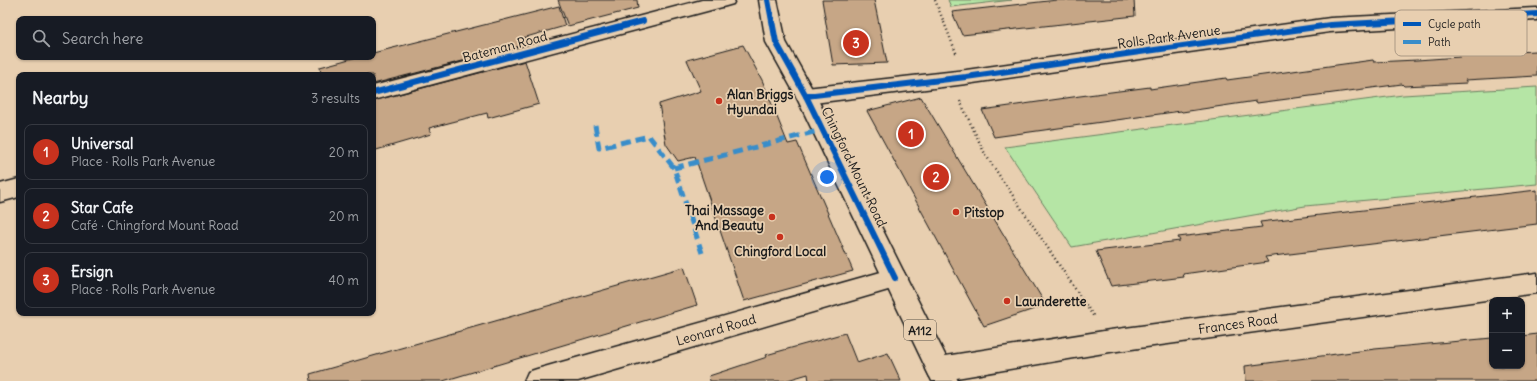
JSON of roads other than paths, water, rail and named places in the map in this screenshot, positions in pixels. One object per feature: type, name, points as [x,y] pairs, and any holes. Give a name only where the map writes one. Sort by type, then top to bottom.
[{"type":"street","name":"Bateman Road","points":[[376,93],[726,0]]},
{"type":"street","name":"Chingford Mount Road","points":[[768,0],[776,42],[806,96],[942,375]]},
{"type":"street","name":"Rolls Park Avenue","points":[[1527,15],[1537,14]]},
{"type":"street","name":"Rolls Park Avenue","points":[[806,96],[958,78],[1330,25],[1395,22]]},
{"type":"street","points":[[0,193],[16,189]]},
{"type":"street","name":"Leonard Road","points":[[537,381],[895,278]]},
{"type":"street","name":"Frances Road","points":[[942,375],[1110,341],[1537,283]]},
{"type":"place","name":"Ersign","points":[[856,43]]},
{"type":"place","name":"Alan Briggs Hyundai","points":[[719,101]]},
{"type":"place","name":"Universal","points":[[911,134]]},
{"type":"place","name":"Star Cafe","points":[[936,177]]},
{"type":"place","name":"Pitstop","points":[[956,212]]},
{"type":"place","name":"Thai Massage And Beauty","points":[[772,217]]},
{"type":"place","name":"Chingford Local","points":[[780,237]]},
{"type":"place","name":"Launderette","points":[[1007,301]]}]
